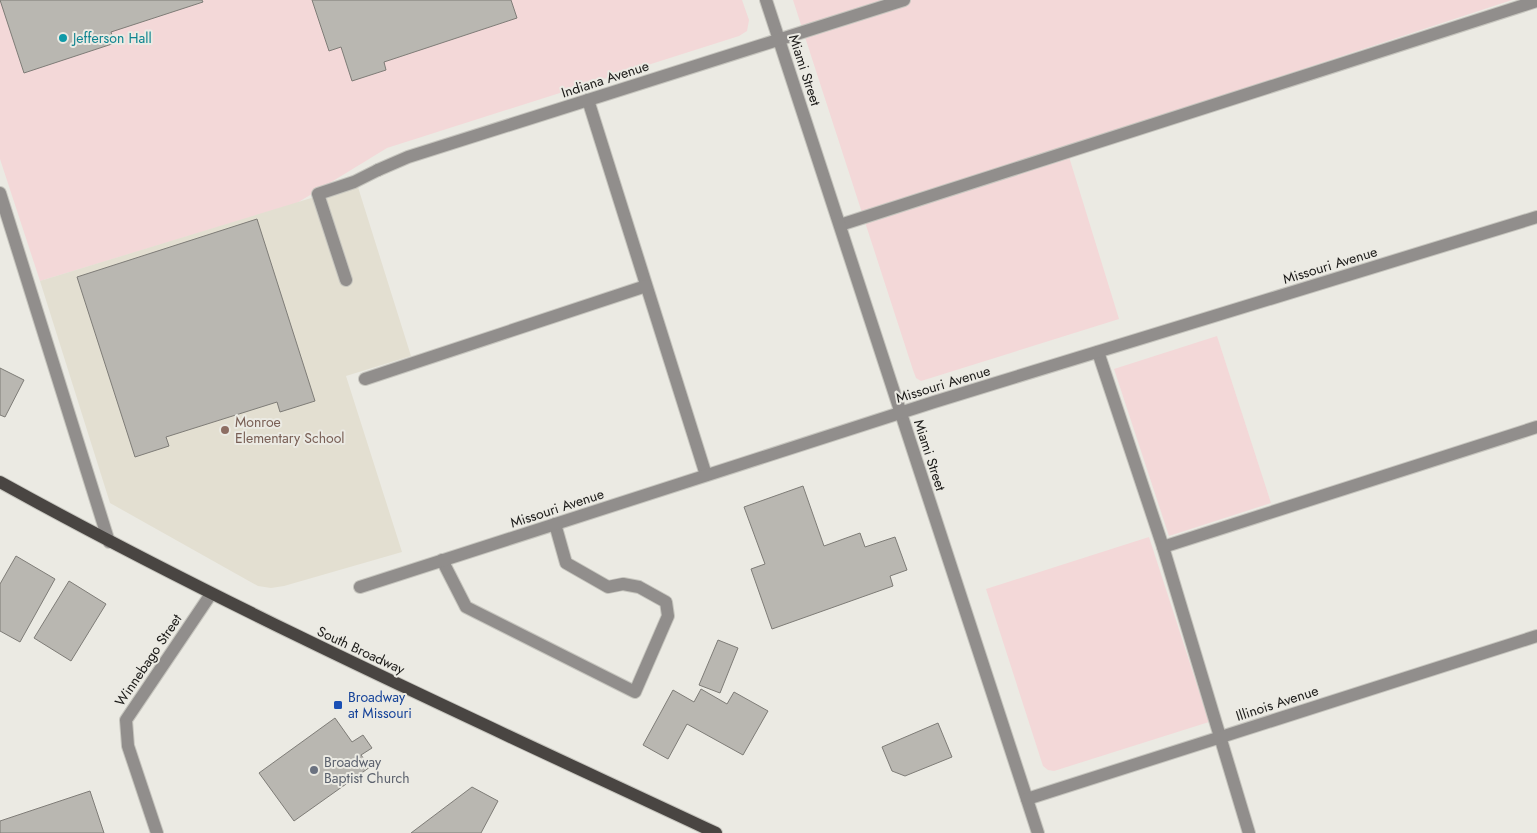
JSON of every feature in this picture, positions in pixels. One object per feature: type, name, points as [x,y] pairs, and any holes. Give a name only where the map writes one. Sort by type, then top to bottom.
[{"type":"main road","name":"South Broadway","points":[[0,482],[109,542],[210,594],[716,833]]},
{"type":"street","name":"Miami Street","points":[[766,0],[1038,833]]},
{"type":"street","name":"Indiana Avenue","points":[[346,280],[318,194],[354,182],[408,157],[904,0]]},
{"type":"street","points":[[840,225],[1537,2]]},
{"type":"street","points":[[588,100],[706,475]]},
{"type":"street","points":[[0,193],[109,542]]},
{"type":"street","name":"Missouri Avenue","points":[[360,587],[901,413],[1537,217]]},
{"type":"street","points":[[365,379],[646,286]]},
{"type":"street","points":[[1098,352],[1164,546],[1219,738],[1249,833]]},
{"type":"street","points":[[1164,546],[1537,427]]},
{"type":"street","points":[[442,560],[466,607],[636,692],[668,616],[666,602],[639,587],[623,584],[608,586],[566,563],[555,524]]},
{"type":"street","name":"Winnebago Street","points":[[157,833],[128,746],[126,720],[210,594]]},
{"type":"street","name":"Illinois Avenue","points":[[1027,799],[1537,636]]},
{"type":"shaded area","points":[[0,0],[742,0],[749,20],[747,31],[739,36],[387,148],[297,203],[40,281],[0,159]]},
{"type":"shaded area","points":[[793,0],[1512,0],[1066,147],[1119,319],[921,381],[916,378],[913,370]]},
{"type":"shaded area","name":"Monroe Elementary School","points":[[357,184],[411,356],[346,376],[402,552],[284,586],[271,588],[258,586],[110,503],[40,281]]},
{"type":"shaded area","points":[[1217,336],[1271,503],[1169,536],[1114,369]]},
{"type":"shaded area","points":[[1149,537],[1209,722],[1054,771],[1048,770],[1043,766],[986,589]]},
{"type":"building","name":"Jefferson Hall","points":[[0,0],[202,0],[203,2],[111,32],[115,43],[24,73]]},
{"type":"building","points":[[312,0],[511,0],[517,18],[384,62],[386,70],[352,81],[341,47],[329,51]]},
{"type":"building","name":"Monroe Elementary School","points":[[257,219],[315,401],[280,412],[277,402],[166,437],[169,446],[135,457],[77,277]]},
{"type":"building","points":[[0,368],[24,380],[5,417],[0,415]]},
{"type":"building","points":[[803,486],[824,546],[860,533],[865,547],[895,537],[907,570],[890,576],[893,586],[772,629],[751,569],[765,564],[744,507]]},
{"type":"building","points":[[16,556],[55,579],[20,642],[0,631],[0,584]]},
{"type":"building","points":[[69,581],[106,604],[71,661],[34,638]]},
{"type":"building","points":[[718,640],[738,648],[720,693],[699,685]]},
{"type":"building","points":[[701,689],[727,704],[734,692],[768,711],[743,755],[687,724],[668,759],[643,745],[673,690],[694,702]]},
{"type":"building","name":"Broadway Baptist Church","points":[[335,718],[352,742],[363,735],[372,748],[361,755],[370,767],[294,821],[259,773]]},
{"type":"building","points":[[938,723],[952,757],[905,776],[892,771],[882,747]]},
{"type":"building","points":[[472,787],[498,801],[481,833],[411,833]]},
{"type":"building","points":[[90,791],[104,833],[0,833],[0,821]]},
{"type":"place","name":"Jefferson Hall","points":[[63,38]]},
{"type":"place","name":"Monroe Elementary School","points":[[225,430]]},
{"type":"place","name":"Broadway at Missouri","points":[[338,705]]},
{"type":"place","name":"Broadway Baptist Church","points":[[314,770]]}]
